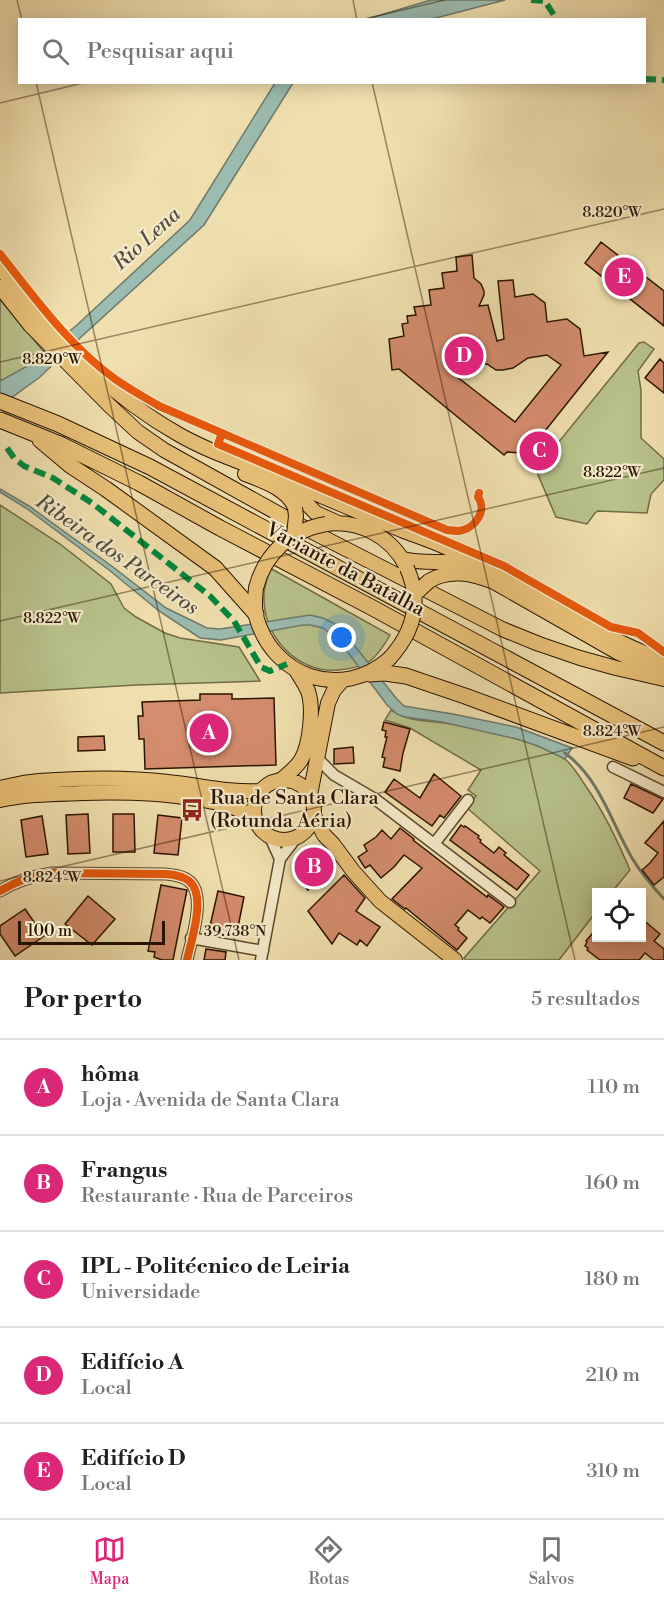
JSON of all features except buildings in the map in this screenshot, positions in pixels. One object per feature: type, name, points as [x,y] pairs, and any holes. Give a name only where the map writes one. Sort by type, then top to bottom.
[{"type":"highway","name":"Variante da Batalha","points":[[0,401],[58,424],[150,467],[664,743]]},
{"type":"highway","name":"Variante da Batalha","points":[[0,420],[62,445],[139,483],[662,766]]},
{"type":"highway","points":[[33,434],[57,456],[215,568],[256,614]]},
{"type":"highway","points":[[369,674],[385,673],[406,676],[626,757],[662,766]]},
{"type":"main road","points":[[0,267],[34,320]]},
{"type":"main road","points":[[0,287],[77,365],[92,388],[124,420],[164,450],[297,524],[502,629],[616,668],[664,679]]},
{"type":"main road","points":[[77,365],[177,434],[214,452],[444,546],[515,582],[624,644],[664,660]]},
{"type":"main road","points":[[92,388],[171,439],[281,491],[292,501],[295,508],[294,534]]},
{"type":"main road","points":[[281,479],[298,493],[316,513],[331,523]]},
{"type":"main road","points":[[331,523],[349,524],[375,533],[391,545],[405,563],[416,593],[414,614],[407,634],[397,650],[369,674],[342,681],[320,679],[296,670],[282,661],[261,629],[256,614],[256,588],[260,576],[270,557],[282,543],[294,534],[331,523]]},
{"type":"main road","points":[[405,563],[451,561],[474,563]]},
{"type":"main road","points":[[416,593],[429,580],[444,574],[461,573],[481,577],[494,582],[618,652],[664,673]]},
{"type":"main road","points":[[281,780],[302,757],[308,735],[310,700],[296,670]]},
{"type":"main road","points":[[299,836],[312,822],[314,815],[312,788],[328,703],[334,690],[342,681]]},
{"type":"main road","points":[[0,788],[39,781],[138,780],[232,792],[260,791]]},
{"type":"main road","points":[[312,788],[305,788],[289,780],[266,785],[256,798],[255,818],[261,830],[276,840],[286,841],[299,836],[324,835]]},
{"type":"main road","points":[[0,800],[42,795],[149,793],[223,803],[255,818]]},
{"type":"main road","points":[[314,815],[324,835],[380,901],[455,960]]},
{"type":"street","points":[[318,759],[334,775],[375,799],[510,902]]},
{"type":"street","points":[[613,767],[664,792]]},
{"type":"street","points":[[312,788],[334,775]]},
{"type":"street","points":[[434,844],[468,800]]},
{"type":"street","points":[[191,938],[262,956],[280,859],[299,836]]},
{"type":"street","points":[[270,837],[280,859]]},
{"type":"street","points":[[0,891],[23,879],[52,873],[166,874],[188,880],[198,895],[198,904],[187,960]]},
{"type":"green space","points":[[0,299],[44,352],[33,363],[3,380],[0,379]]},
{"type":"green space","points":[[644,342],[654,349],[638,371],[641,390],[641,438],[664,459],[664,480],[651,494],[647,513],[598,511],[587,524],[556,517],[536,470],[639,343]]},
{"type":"green space","points":[[0,505],[60,544],[111,584],[124,608],[136,617],[165,633],[180,638],[239,647],[260,681],[0,693]]},
{"type":"green space","points":[[270,568],[390,635],[382,649],[366,663],[343,670],[324,670],[296,659],[276,638],[269,625],[264,595]]},
{"type":"green space","points":[[391,710],[412,719],[452,724],[502,735],[562,757],[578,775],[604,816],[630,870],[615,888],[592,888],[592,917],[559,960],[466,960],[464,958],[540,871],[467,808],[476,796],[468,790],[481,770],[410,728],[385,720]]},
{"type":"water","points":[[431,0],[505,0],[436,18],[370,18]]},
{"type":"water","points":[[274,84],[292,84],[204,225],[40,377],[0,406],[0,381],[33,363],[190,220]]},
{"type":"water","points":[[0,489],[29,506],[166,608],[207,628],[220,629],[310,615],[323,618],[343,631],[404,706],[516,727],[572,748],[565,759],[517,739],[397,714],[387,705],[338,639],[323,628],[303,625],[221,640],[200,638],[159,611],[109,570],[26,508],[0,492]]},
{"type":"waterway","name":"Ribeira dos Parceiros","points":[[565,753],[587,775],[596,788],[632,858],[664,899]]},
{"type":"marked path","points":[[531,0],[545,1],[556,18]]},
{"type":"marked path","points":[[646,79],[664,80]]},
{"type":"marked path","points":[[7,448],[24,466],[53,478],[92,503],[210,596],[234,621],[261,667],[270,671],[287,664]]},
{"type":"cycle path","points":[[0,254],[53,321],[83,352],[115,379],[159,406],[447,530],[464,530],[478,519],[481,508],[479,493]]},
{"type":"cycle path","points":[[222,433],[218,444],[504,566],[611,627],[638,633],[664,652]]},
{"type":"cycle path","points":[[0,891],[24,879],[52,873],[166,874],[181,877],[189,881],[197,897],[196,919],[187,960]]},
{"type":"place","name":"Edifício D","points":[[624,277]]},
{"type":"place","name":"Edifício A","points":[[464,356]]},
{"type":"place","name":"IPL - Politécnico de Leiria","points":[[539,451]]},
{"type":"place","name":"hôma","points":[[209,733]]},
{"type":"place","name":"Rua de Santa Clara (Rotunda Aéria)","points":[[192,810]]},
{"type":"place","name":"Frangus","points":[[314,867]]},
{"type":"water label","name":"Rio Lena","points":[[147,239]]}]
